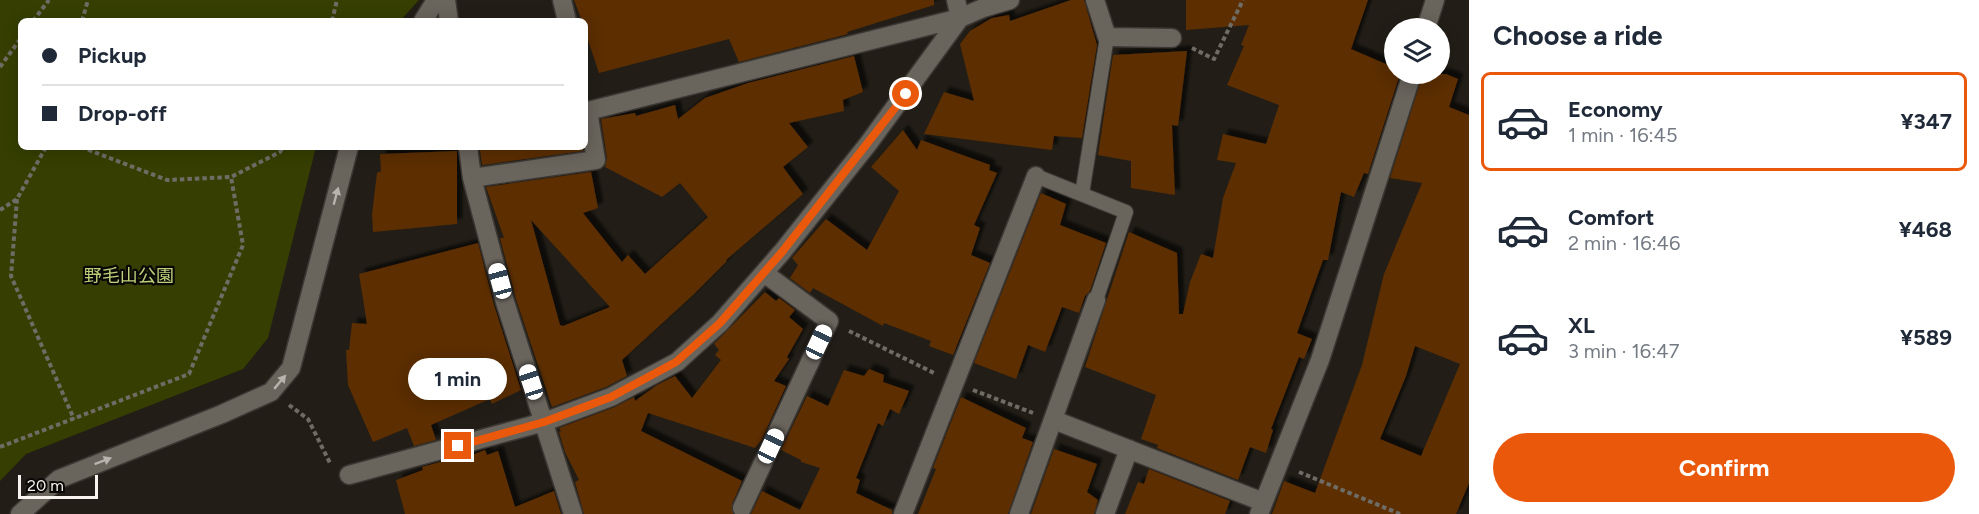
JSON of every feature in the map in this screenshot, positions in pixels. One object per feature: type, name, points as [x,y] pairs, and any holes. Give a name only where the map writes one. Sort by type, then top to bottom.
[{"type":"street","points":[[425,18],[436,0]]},
{"type":"street","points":[[446,0],[449,18]]},
{"type":"street","points":[[562,0],[566,18]]},
{"type":"street","points":[[588,104],[958,9],[983,8],[1010,0]]},
{"type":"street","points":[[1095,0],[1107,38],[1172,38]]},
{"type":"street","points":[[1430,18],[1436,0]]},
{"type":"street","points":[[349,475],[544,422],[611,397],[676,362],[720,323],[764,273],[868,144],[958,9]]},
{"type":"street","points":[[1054,420],[1129,449],[1261,508],[1320,360],[1409,84]]},
{"type":"street","points":[[472,178],[596,160],[588,110]]},
{"type":"street","points":[[20,514],[58,479],[222,414],[271,392],[291,368],[348,150]]},
{"type":"street","points":[[468,150],[472,178],[505,302],[573,514]]},
{"type":"street","points":[[903,514],[1036,177]]},
{"type":"street","points":[[742,508],[829,321],[764,273]]},
{"type":"street","points":[[1019,514],[1096,300]]},
{"type":"street","points":[[1105,514],[1129,449]]},
{"type":"lane","points":[[1082,194],[1107,38]]},
{"type":"lane","points":[[1036,177],[1126,212],[1096,300]]},
{"type":"path","points":[[35,18],[49,0]]},
{"type":"path","points":[[83,18],[88,0]]},
{"type":"path","points":[[333,18],[337,0]]},
{"type":"path","points":[[1172,38],[1214,59],[1243,0]]},
{"type":"path","points":[[0,67],[18,42]]},
{"type":"path","points":[[44,150],[17,199],[10,276],[74,419]]},
{"type":"path","points":[[89,150],[167,180],[231,177],[281,150]]},
{"type":"path","points":[[0,447],[189,374],[243,245],[231,177]]},
{"type":"path","points":[[0,210],[17,199]]},
{"type":"path","points":[[271,392],[308,420],[336,476],[349,475]]},
{"type":"path","points":[[1279,464],[1400,514]]},
{"type":"green space","name":"野毛山公園","points":[[0,0],[419,0],[403,18],[18,18],[18,150],[315,150],[268,338],[243,369],[26,454],[0,481]]},
{"type":"building","points":[[574,0],[934,0],[934,5],[847,32],[848,34],[739,62],[729,39],[599,73],[588,40],[588,18],[581,18]]},
{"type":"building","points":[[1071,0],[1084,0],[1097,45],[1082,138],[1054,136],[1052,150],[924,134],[944,92],[974,101],[960,44],[970,31],[992,18],[1009,15],[1010,21]]},
{"type":"building","points":[[1186,0],[1368,0],[1351,49],[1384,63],[1384,84],[1397,84],[1368,174],[1364,173],[1354,197],[1341,192],[1328,260],[1323,260],[1297,333],[1312,339],[1304,359],[1299,357],[1271,429],[1273,430],[1266,453],[1250,447],[1238,480],[1157,448],[1158,445],[1141,439],[1156,395],[1085,367],[1129,232],[1177,253],[1179,314],[1183,314],[1190,282],[1201,254],[1213,258],[1223,198],[1236,163],[1217,160],[1223,134],[1266,144],[1279,105],[1227,85],[1244,46],[1241,45],[1249,25],[1186,30]]},
{"type":"building","points":[[1187,51],[1178,126],[1172,125],[1175,195],[1131,188],[1131,161],[1098,155],[1113,55]]},
{"type":"building","points":[[854,56],[863,92],[843,100],[844,111],[789,123],[808,147],[783,167],[803,194],[726,260],[694,294],[622,360],[627,376],[606,387],[552,407],[516,299],[500,238],[504,238],[486,187],[591,172],[598,208],[583,213],[622,262],[628,255],[645,274],[708,217],[680,183],[662,197],[605,167],[607,158],[601,119],[635,113],[636,116],[675,105],[678,119],[705,98],[748,83]],"holes":[[[531,220],[610,307],[563,326],[560,325]]]},
{"type":"building","points":[[1450,76],[1458,79],[1449,107],[1469,115],[1469,483],[1456,514],[1272,514],[1284,481],[1315,493],[1362,365],[1384,274],[1422,183],[1390,178],[1420,84],[1450,84]],"holes":[[[1415,346],[1460,364],[1421,456],[1380,439],[1406,376]]]},
{"type":"building","points":[[903,130],[917,150],[921,140],[990,165],[989,170],[997,173],[974,225],[980,228],[971,255],[990,263],[953,355],[929,346],[931,341],[884,323],[883,326],[813,288],[810,293],[790,278],[798,265],[792,258],[826,219],[867,250],[899,191],[871,167]]},
{"type":"building","points":[[480,150],[583,150],[583,151],[482,165]]},
{"type":"building","points":[[457,151],[457,224],[373,232],[372,214],[377,173],[381,171],[380,154]]},
{"type":"building","points":[[1041,193],[1066,204],[1060,225],[1106,243],[1090,291],[1085,296],[1079,313],[1062,307],[1045,352],[1028,345],[1016,379],[974,363]]},
{"type":"building","points":[[478,243],[494,305],[521,390],[492,404],[490,399],[431,425],[436,440],[414,446],[407,428],[373,442],[348,385],[346,350],[349,350],[352,323],[367,324],[359,274]]},
{"type":"building","points":[[765,292],[776,301],[779,298],[795,310],[789,317],[803,329],[787,357],[789,359],[774,381],[786,386],[761,441],[755,448],[648,413],[641,431],[742,481],[732,504],[733,514],[584,514],[575,482],[579,480],[565,452],[559,428],[615,407],[634,397],[635,401],[657,385],[675,376],[692,398],[721,360],[715,355],[719,350],[714,344]]},
{"type":"building","points":[[869,369],[884,375],[883,382],[909,391],[899,414],[890,409],[883,426],[878,423],[856,478],[860,480],[856,493],[892,510],[892,514],[751,514],[762,491],[800,510],[820,468],[801,462],[781,450],[807,396],[828,406],[844,370],[864,376]]},
{"type":"building","points":[[961,397],[1026,428],[1022,438],[1033,442],[1008,514],[918,514]]},
{"type":"building","points":[[1054,449],[1097,464],[1087,492],[1098,500],[1094,514],[1031,514]]},
{"type":"building","points":[[485,450],[487,455],[498,451],[515,507],[554,491],[561,514],[405,514],[396,480],[423,470],[422,467],[458,457],[459,460]]},
{"type":"building","points":[[1149,469],[1230,501],[1225,514],[1125,514],[1138,482],[1144,484]]},
{"type":"route","points":[[458,446],[544,422],[611,397],[676,362],[720,323],[782,252],[906,94]]}]
